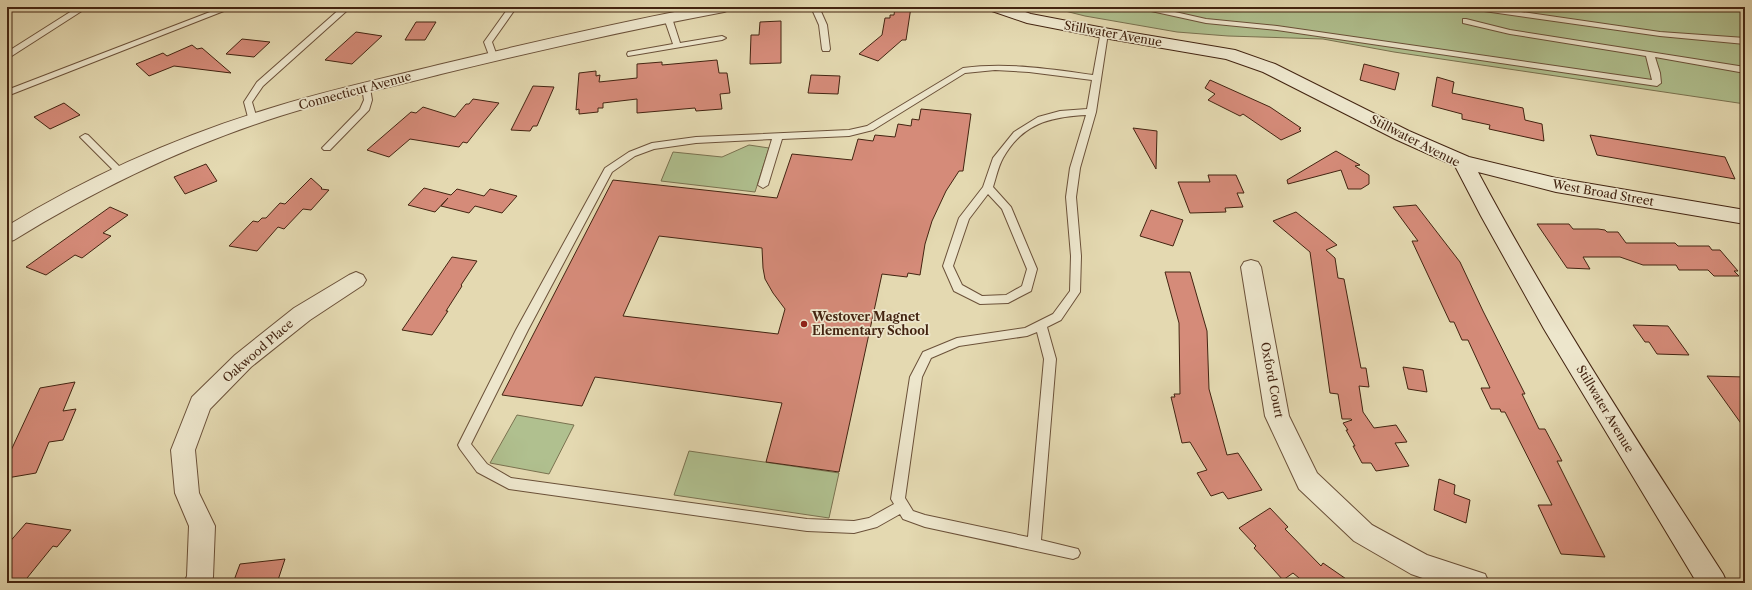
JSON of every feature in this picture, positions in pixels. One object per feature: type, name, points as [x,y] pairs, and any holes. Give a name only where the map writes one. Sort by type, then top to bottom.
[{"type":"main road","name":"Stillwater Avenue","points":[[995,7],[1027,18],[1104,33],[1229,54],[1262,66],[1313,89],[1402,136],[1463,162],[1487,210],[1537,299],[1713,583]]},
{"type":"main road","name":"West Broad Street","points":[[1463,162],[1556,185],[1745,217]]},
{"type":"street","name":"Connecticut Avenue","points":[[7,235],[35,217],[120,172],[160,153],[252,119],[493,56],[612,28],[668,18],[699,9],[724,7]]},
{"type":"street","name":"Oxford Court","points":[[1251,267],[1277,416],[1308,481],[1363,533],[1420,565],[1476,583]]},
{"type":"street","name":"Oakwood Place","points":[[197,583],[200,577],[202,526],[187,493],[183,450],[200,404],[243,361],[302,314],[356,280]]},
{"type":"lane","points":[[7,56],[84,7]]},
{"type":"lane","points":[[7,93],[230,7]]},
{"type":"lane","points":[[252,119],[248,102],[260,84],[347,7]]},
{"type":"lane","points":[[815,7],[823,25],[826,49]]},
{"type":"lane","points":[[1142,7],[1206,21],[1277,28],[1657,83],[1656,73],[1650,54]]},
{"type":"lane","points":[[1470,7],[1660,34],[1745,41]]},
{"type":"lane","points":[[493,56],[488,42],[512,8]]},
{"type":"lane","points":[[668,18],[677,45]]},
{"type":"lane","points":[[1466,21],[1510,32],[1745,70]]},
{"type":"lane","points":[[1073,553],[925,521],[908,515],[898,499],[916,377],[927,355],[957,342],[1027,332],[1057,317],[1075,292],[1076,256],[1071,197],[1075,168],[1091,112],[1104,33]]},
{"type":"lane","points":[[631,54],[722,38]]},
{"type":"lane","points":[[902,506],[872,523],[854,527],[807,525],[509,483],[482,468],[464,445],[522,330],[608,170],[632,154],[652,146],[696,140],[849,133],[870,128],[963,71],[979,68],[997,67],[1096,78]]},
{"type":"lane","points":[[7,84],[27,85]]},
{"type":"lane","points":[[326,148],[364,110],[368,100],[366,88]]},
{"type":"lane","points":[[988,188],[1006,207],[1032,269],[1027,288],[1008,299],[980,300],[958,288],[948,266],[964,218],[988,188],[998,158],[1018,134],[1041,120],[1060,114],[1091,112]]},
{"type":"lane","points":[[763,185],[778,136]]},
{"type":"lane","points":[[86,137],[120,172]]},
{"type":"lane","points":[[1034,545],[1050,359],[1041,325]]},
{"type":"green space","points":[[1049,7],[1745,7],[1745,104],[1394,52],[1323,39],[1228,36],[1177,32],[1085,16]]},
{"type":"green space","points":[[749,145],[769,148],[755,192],[661,181],[673,152],[722,157]]},
{"type":"green space","points":[[517,415],[574,425],[549,474],[490,463]]},
{"type":"green space","points":[[689,451],[839,473],[829,518],[674,495]]},
{"type":"building","points":[[895,7],[911,7],[906,40],[902,40],[878,61],[859,54],[882,35],[885,18],[890,18],[890,15],[894,15]]},
{"type":"building","points":[[781,21],[781,63],[750,64],[751,35],[759,35],[760,22]]},
{"type":"building","points":[[416,22],[436,22],[425,40],[405,40]]},
{"type":"building","points":[[356,32],[382,36],[352,64],[325,60]]},
{"type":"building","points":[[242,39],[270,42],[254,57],[226,54]]},
{"type":"building","points":[[192,45],[197,49],[202,48],[231,73],[174,66],[149,76],[136,64],[163,53],[167,56]]},
{"type":"building","points":[[717,60],[719,73],[727,73],[730,93],[720,94],[722,109],[696,111],[695,108],[637,113],[637,99],[603,103],[603,108],[598,108],[598,112],[579,114],[579,109],[576,110],[579,73],[596,71],[596,76],[600,75],[599,82],[637,78],[637,64],[662,62],[662,65]]},
{"type":"building","points":[[1364,64],[1399,73],[1395,90],[1360,80]]},
{"type":"building","points":[[811,75],[840,76],[838,94],[808,93]]},
{"type":"building","points":[[1437,77],[1454,82],[1452,93],[1523,108],[1525,120],[1542,124],[1544,141],[1489,129],[1490,125],[1462,119],[1462,114],[1432,106]]},
{"type":"building","points":[[1210,80],[1270,107],[1301,128],[1299,129],[1301,131],[1281,140],[1243,114],[1240,116],[1208,100],[1215,94],[1205,88]]},
{"type":"building","points":[[533,86],[554,87],[537,126],[533,126],[530,131],[511,130]]},
{"type":"building","points":[[473,99],[499,103],[467,143],[463,142],[459,147],[410,139],[389,157],[367,150],[411,112],[416,113],[423,107],[455,117],[466,104],[469,104]]},
{"type":"building","points":[[64,103],[80,115],[50,129],[34,117]]},
{"type":"building","points":[[921,109],[971,114],[963,171],[959,171],[946,191],[932,221],[925,244],[920,275],[908,273],[907,277],[882,274],[839,472],[766,462],[782,403],[595,377],[582,406],[502,395],[613,180],[777,198],[792,154],[852,160],[858,139],[873,141],[875,135],[895,137],[898,124],[911,126],[912,119],[919,120]],"holes":[[[659,236],[762,248],[765,279],[785,309],[778,334],[623,316]]]},
{"type":"building","points":[[1133,128],[1157,131],[1156,169]]},
{"type":"building","points":[[1590,135],[1725,157],[1735,179],[1597,155]]},
{"type":"building","points":[[1336,151],[1360,165],[1355,166],[1369,175],[1369,184],[1361,189],[1348,189],[1341,170],[1288,184],[1287,180]]},
{"type":"building","points":[[206,164],[217,181],[185,194],[174,177]]},
{"type":"building","points":[[1208,175],[1236,175],[1244,193],[1237,193],[1243,207],[1225,208],[1226,212],[1190,213],[1178,182],[1210,182]]},
{"type":"building","points":[[311,178],[322,188],[321,189],[329,190],[311,210],[303,209],[284,229],[278,227],[257,251],[229,246],[253,221],[258,222],[262,218],[266,218],[280,203],[285,204]]},
{"type":"building","points":[[424,188],[451,195],[457,189],[484,196],[490,189],[517,196],[502,213],[475,206],[469,213],[441,206],[448,198],[435,212],[408,205]]},
{"type":"building","points":[[1416,205],[1460,262],[1525,394],[1522,394],[1539,429],[1545,429],[1562,461],[1557,461],[1605,557],[1561,554],[1538,505],[1552,505],[1505,412],[1501,412],[1500,409],[1491,409],[1481,388],[1490,388],[1468,340],[1462,340],[1454,322],[1450,322],[1412,241],[1418,241],[1393,207]]},
{"type":"building","points":[[110,207],[128,215],[103,233],[111,236],[82,258],[75,255],[46,275],[26,267]]},
{"type":"building","points":[[1151,210],[1183,220],[1173,246],[1140,236]]},
{"type":"building","points":[[1296,212],[1337,245],[1326,250],[1335,258],[1338,278],[1344,279],[1361,368],[1366,368],[1369,387],[1359,386],[1363,412],[1374,428],[1396,425],[1407,442],[1395,443],[1409,466],[1376,471],[1371,463],[1362,463],[1353,446],[1355,446],[1343,423],[1352,420],[1342,419],[1338,394],[1330,393],[1310,252],[1273,221]]},
{"type":"building","points":[[1537,224],[1569,224],[1573,229],[1598,229],[1605,230],[1607,232],[1618,232],[1626,243],[1675,243],[1678,246],[1709,246],[1712,250],[1720,250],[1738,271],[1734,271],[1739,276],[1714,276],[1708,270],[1679,270],[1676,265],[1643,265],[1620,257],[1583,257],[1590,269],[1567,268]]},
{"type":"building","points":[[452,257],[477,261],[446,311],[448,311],[432,335],[402,330]]},
{"type":"building","points":[[1165,272],[1190,272],[1207,331],[1209,389],[1227,455],[1238,453],[1262,490],[1228,499],[1223,492],[1211,496],[1197,473],[1207,470],[1190,442],[1182,443],[1171,397],[1175,397],[1174,394],[1180,394],[1179,323]]},
{"type":"building","points":[[1633,325],[1668,326],[1689,355],[1657,354],[1649,342],[1645,342]]},
{"type":"building","points":[[1403,367],[1423,370],[1427,392],[1408,389]]},
{"type":"building","points":[[1707,376],[1745,377],[1745,429]]},
{"type":"building","points":[[75,382],[63,411],[76,409],[63,440],[49,442],[36,473],[7,478],[7,459],[40,388]]},
{"type":"building","points":[[1439,479],[1455,485],[1454,494],[1470,500],[1466,523],[1434,510]]},
{"type":"building","points":[[1270,508],[1288,527],[1285,529],[1321,566],[1323,563],[1352,583],[1305,583],[1293,573],[1283,580],[1254,548],[1256,546],[1239,528]]},
{"type":"building","points":[[26,523],[71,530],[57,547],[53,546],[23,583],[7,583],[7,545]]},
{"type":"building","points":[[285,559],[277,583],[233,583],[240,564]]},
{"type":"place","name":"Westover Magnet Elementary School","points":[[804,324]]}]
